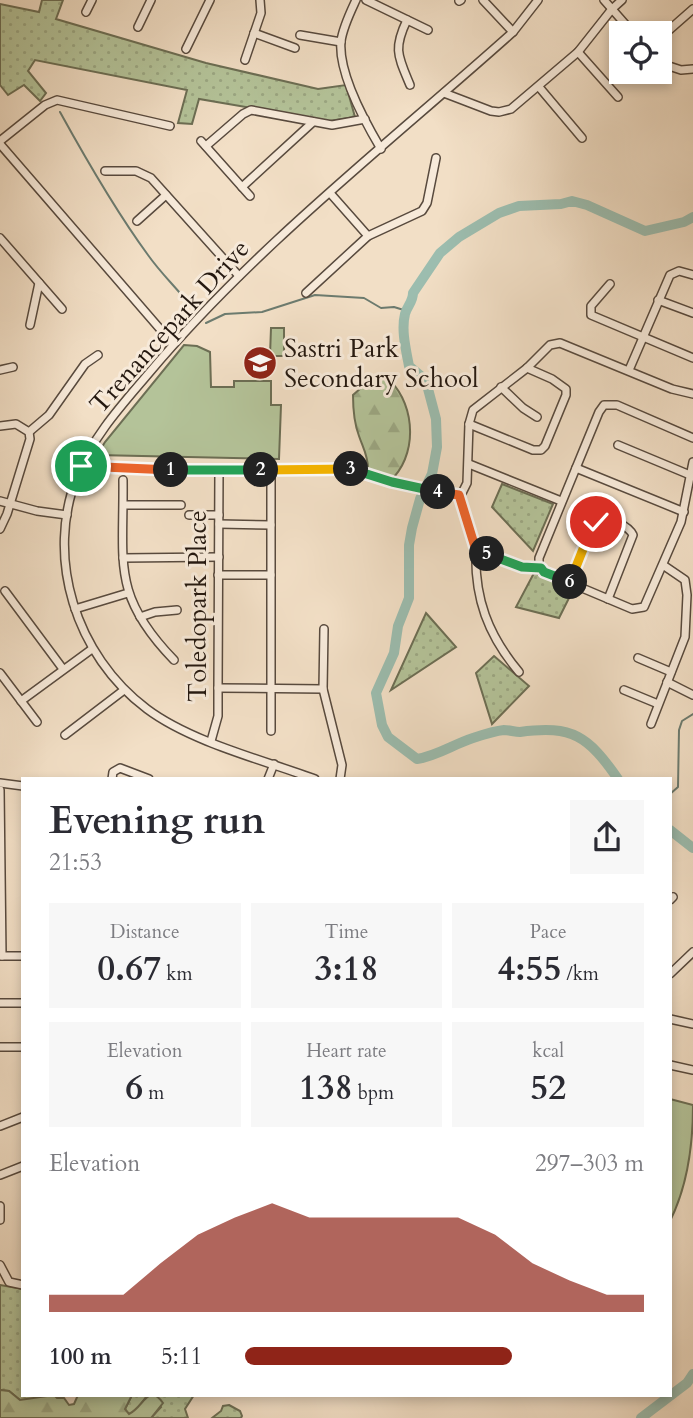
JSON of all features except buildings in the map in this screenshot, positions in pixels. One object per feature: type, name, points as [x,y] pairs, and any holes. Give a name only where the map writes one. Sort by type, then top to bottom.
[{"type":"street","points":[[86,12],[92,0]]},
{"type":"street","points":[[138,27],[151,0]]},
{"type":"street","points":[[186,49],[210,0]]},
{"type":"street","points":[[245,60],[262,9],[260,0]]},
{"type":"street","points":[[356,0],[341,42],[344,66],[365,119],[381,149]]},
{"type":"street","points":[[366,0],[428,30]]},
{"type":"street","points":[[483,0],[513,32]]},
{"type":"street","name":"Trenancepark Drive","points":[[310,777],[182,730],[158,717],[124,690],[105,668],[92,649],[75,610],[66,569],[67,515],[81,466],[104,427],[173,344],[239,276],[513,32],[538,0]]},
{"type":"street","points":[[604,0],[622,21]]},
{"type":"street","points":[[444,93],[499,112],[517,106],[578,52],[622,0]]},
{"type":"street","points":[[672,27],[693,9]]},
{"type":"street","points":[[407,20],[396,49],[410,85]]},
{"type":"street","points":[[254,33],[295,48]]},
{"type":"street","points":[[300,35],[341,42]]},
{"type":"street","points":[[578,52],[618,97]]},
{"type":"street","points":[[672,68],[693,69]]},
{"type":"street","points":[[539,87],[582,138]]},
{"type":"street","points":[[170,126],[57,100],[45,105],[0,143],[173,344]]},
{"type":"street","points":[[250,196],[203,144],[243,114],[251,110],[336,125],[365,119]]},
{"type":"street","points":[[242,187],[313,122]]},
{"type":"street","points":[[306,293],[368,236],[425,208],[436,158]]},
{"type":"street","points":[[105,171],[144,173],[239,276]]},
{"type":"street","points":[[330,193],[368,236]]},
{"type":"street","points":[[137,221],[166,195]]},
{"type":"street","points":[[0,238],[62,309]]},
{"type":"street","points":[[629,370],[672,273],[682,271],[693,275]]},
{"type":"street","points":[[30,326],[39,283]]},
{"type":"street","points":[[610,284],[591,306],[591,315],[693,358]]},
{"type":"street","points":[[658,300],[693,313]]},
{"type":"street","points":[[459,495],[467,483],[469,424],[472,413],[477,405],[527,368],[550,345],[555,343],[672,389],[693,394]]},
{"type":"street","points":[[29,432],[49,415],[85,364],[99,355]]},
{"type":"street","points":[[0,370],[13,367]]},
{"type":"street","points":[[469,424],[533,450],[541,450],[566,395],[566,389],[552,379],[527,368]]},
{"type":"street","points":[[501,387],[510,398],[537,417]]},
{"type":"street","points":[[693,438],[617,405],[606,404],[599,412],[561,501],[539,558],[541,568],[544,572],[632,609],[644,607],[684,512],[693,462]]},
{"type":"street","points":[[0,426],[16,424],[29,432]]},
{"type":"street","points":[[0,529],[30,445],[29,432]]},
{"type":"street","points":[[618,445],[691,481]]},
{"type":"street","points":[[469,464],[561,501]]},
{"type":"street","points":[[81,466],[219,470],[350,469],[459,495]]},
{"type":"street","points":[[576,468],[684,512]]},
{"type":"street","name":"Toledopark Place","points":[[211,741],[218,716],[219,470]]},
{"type":"street","points":[[271,470],[271,730]]},
{"type":"street","points":[[123,480],[123,558],[128,593],[150,634],[174,660]]},
{"type":"street","points":[[459,495],[476,549],[475,570],[489,628],[501,650],[519,672]]},
{"type":"street","points":[[0,501],[67,515]]},
{"type":"street","points":[[124,505],[181,505]]},
{"type":"street","points":[[189,515],[219,515]]},
{"type":"street","points":[[570,583],[593,527],[600,519],[628,528],[633,535],[608,599]]},
{"type":"street","points":[[219,524],[271,524]]},
{"type":"street","points":[[476,549],[522,567],[541,568]]},
{"type":"street","points":[[123,558],[219,557]]},
{"type":"street","points":[[650,724],[687,631],[687,595],[682,577],[663,565]]},
{"type":"street","points":[[218,575],[271,575]]},
{"type":"street","points":[[5,591],[63,669]]},
{"type":"street","points":[[75,610],[128,593]]},
{"type":"street","points":[[140,617],[155,612],[177,610]]},
{"type":"street","points":[[324,629],[323,689],[342,765],[340,777]]},
{"type":"street","points":[[21,701],[92,649]]},
{"type":"street","points":[[638,658],[671,672]]},
{"type":"street","points":[[0,673],[37,722]]},
{"type":"street","points":[[667,682],[693,695]]},
{"type":"street","points":[[218,688],[323,689]]},
{"type":"street","points":[[65,735],[124,690]]},
{"type":"street","points":[[624,690],[658,704]]},
{"type":"street","points":[[269,777],[274,764]]},
{"type":"street","points":[[112,777],[113,772],[120,768],[144,777]]},
{"type":"street","points":[[0,783],[21,786]]},
{"type":"street","points":[[0,790],[1,956],[21,956]]},
{"type":"street","points":[[672,972],[693,952]]},
{"type":"street","points":[[0,1003],[21,1003]]},
{"type":"street","points":[[672,1019],[693,1024]]},
{"type":"street","points":[[0,1047],[21,1047]]},
{"type":"street","points":[[672,1065],[693,1070]]},
{"type":"street","points":[[0,1126],[21,1118]]},
{"type":"street","points":[[0,1175],[21,1167]]},
{"type":"street","points":[[0,1206],[0,1220]]},
{"type":"street","points":[[0,1265],[9,1282],[21,1285]]},
{"type":"green space","points":[[42,0],[63,0],[56,19],[206,63],[318,89],[346,85],[355,117],[329,121],[199,99],[192,124],[178,123],[187,90],[35,60],[28,71],[46,93],[40,101],[24,85],[8,95],[0,85],[0,4],[39,12]]},
{"type":"green space","points":[[271,328],[284,328],[284,356],[270,356]]},
{"type":"green space","points":[[184,345],[197,346],[210,352],[211,387],[234,387],[234,381],[271,381],[271,405],[281,405],[279,459],[97,455]]},
{"type":"green space","points":[[385,376],[402,398],[410,425],[407,453],[394,477],[368,469],[354,410],[353,395],[369,381],[376,382]]},
{"type":"green space","points":[[502,484],[553,504],[533,551],[492,507]]},
{"type":"green space","points":[[534,573],[574,588],[559,618],[516,607]]},
{"type":"green space","points":[[426,613],[456,647],[391,690]]},
{"type":"green space","points":[[494,656],[529,686],[492,724],[476,673]]},
{"type":"green space","points":[[672,1100],[693,1105],[688,1164],[672,1216]]},
{"type":"green space","points":[[0,1285],[21,1289],[21,1397],[38,1397],[20,1400],[9,1391],[0,1390]]},
{"type":"green space","points":[[0,1390],[9,1391],[20,1400],[64,1398],[69,1405],[74,1404],[77,1397],[131,1397],[125,1409],[129,1414],[147,1397],[158,1397],[163,1403],[151,1418],[0,1418]]},
{"type":"green space","points":[[131,1397],[146,1397],[135,1412],[129,1414],[125,1409]]},
{"type":"green space","points":[[155,1397],[193,1397],[185,1409],[188,1418],[151,1418],[161,1407]]},
{"type":"green space","points":[[229,1405],[240,1411],[241,1418],[212,1418],[223,1406]]},
{"type":"waterway","points":[[60,112],[136,238],[193,309]]},
{"type":"waterway","points":[[617,777],[588,743],[566,732],[506,730],[488,733],[417,759],[388,737],[382,725],[376,693],[394,653],[398,626],[409,598],[409,545],[412,528],[420,499],[432,474],[437,447],[436,419],[427,385],[409,366],[404,340],[404,320],[413,293],[440,253],[459,237],[499,213],[519,206],[572,201],[645,231],[684,222],[693,217]]},
{"type":"waterway","points":[[206,323],[225,314],[262,312],[315,295],[364,298],[381,308],[394,307],[407,311]]},
{"type":"waterway","points":[[672,792],[678,787],[679,730],[682,721],[693,714]]},
{"type":"waterway","points":[[672,832],[693,848]]},
{"type":"waterway","points":[[672,1394],[687,1383],[693,1374]]},
{"type":"waterway","points":[[641,1418],[669,1397]]},
{"type":"place","name":"Sastri Park Secondary School","points":[[260,363]]},
{"type":"route","points":[[81,466],[198,471],[350,469],[392,482],[459,495],[476,549],[522,567],[541,568],[544,572],[570,583],[596,522]]}]
